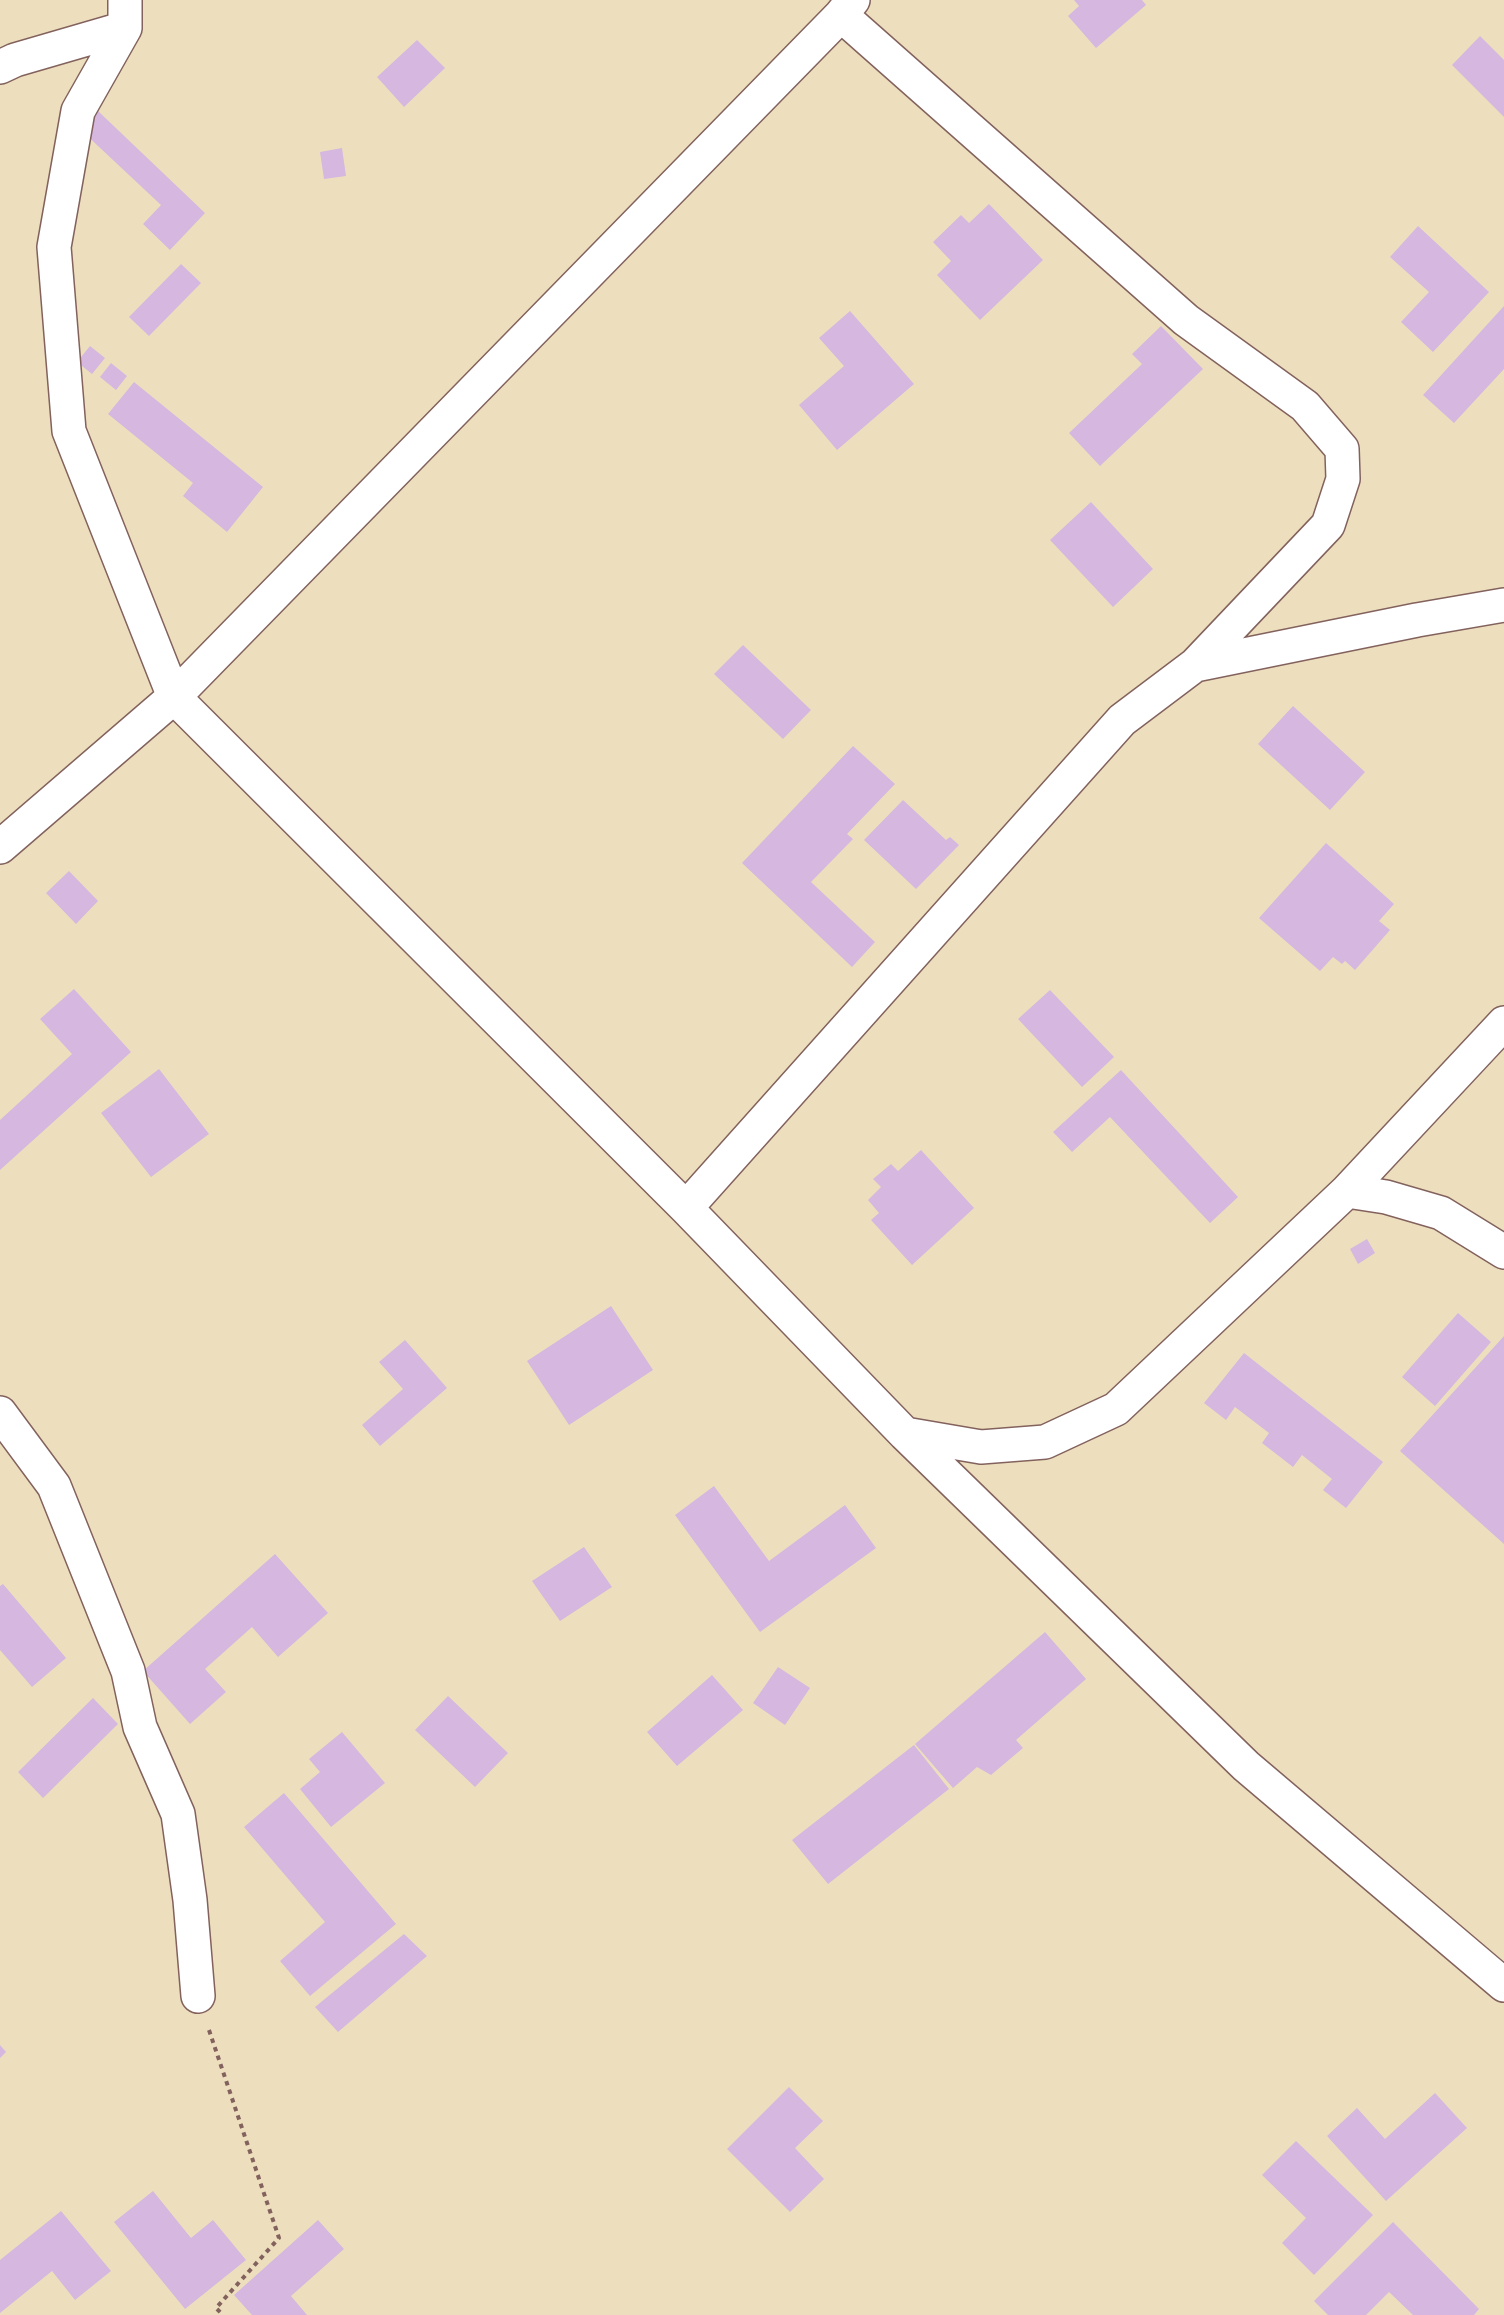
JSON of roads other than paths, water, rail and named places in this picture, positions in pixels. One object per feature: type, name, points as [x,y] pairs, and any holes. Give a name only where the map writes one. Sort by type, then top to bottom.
[{"type":"street","points":[[0,847],[174,697],[847,8],[1186,320],[1305,406],[1342,448],[1343,479],[1328,525],[1195,665],[1122,720],[686,1208]]},
{"type":"street","points":[[125,14],[78,111],[54,247],[69,431],[174,697],[686,1208],[905,1434],[1246,1766],[1504,1985]]},
{"type":"street","points":[[0,67],[125,14]]},
{"type":"street","points":[[1195,665],[1417,620],[1504,605]]},
{"type":"street","points":[[0,829],[49,805]]},
{"type":"street","points":[[905,1434],[981,1447],[1045,1442],[1116,1409],[1347,1191],[1504,1023]]},
{"type":"street","points":[[1347,1191],[1386,1197],[1441,1213],[1504,1251]]},
{"type":"street","points":[[0,1413],[54,1485],[128,1671],[140,1727],[178,1814],[190,1900],[198,1996]]}]
